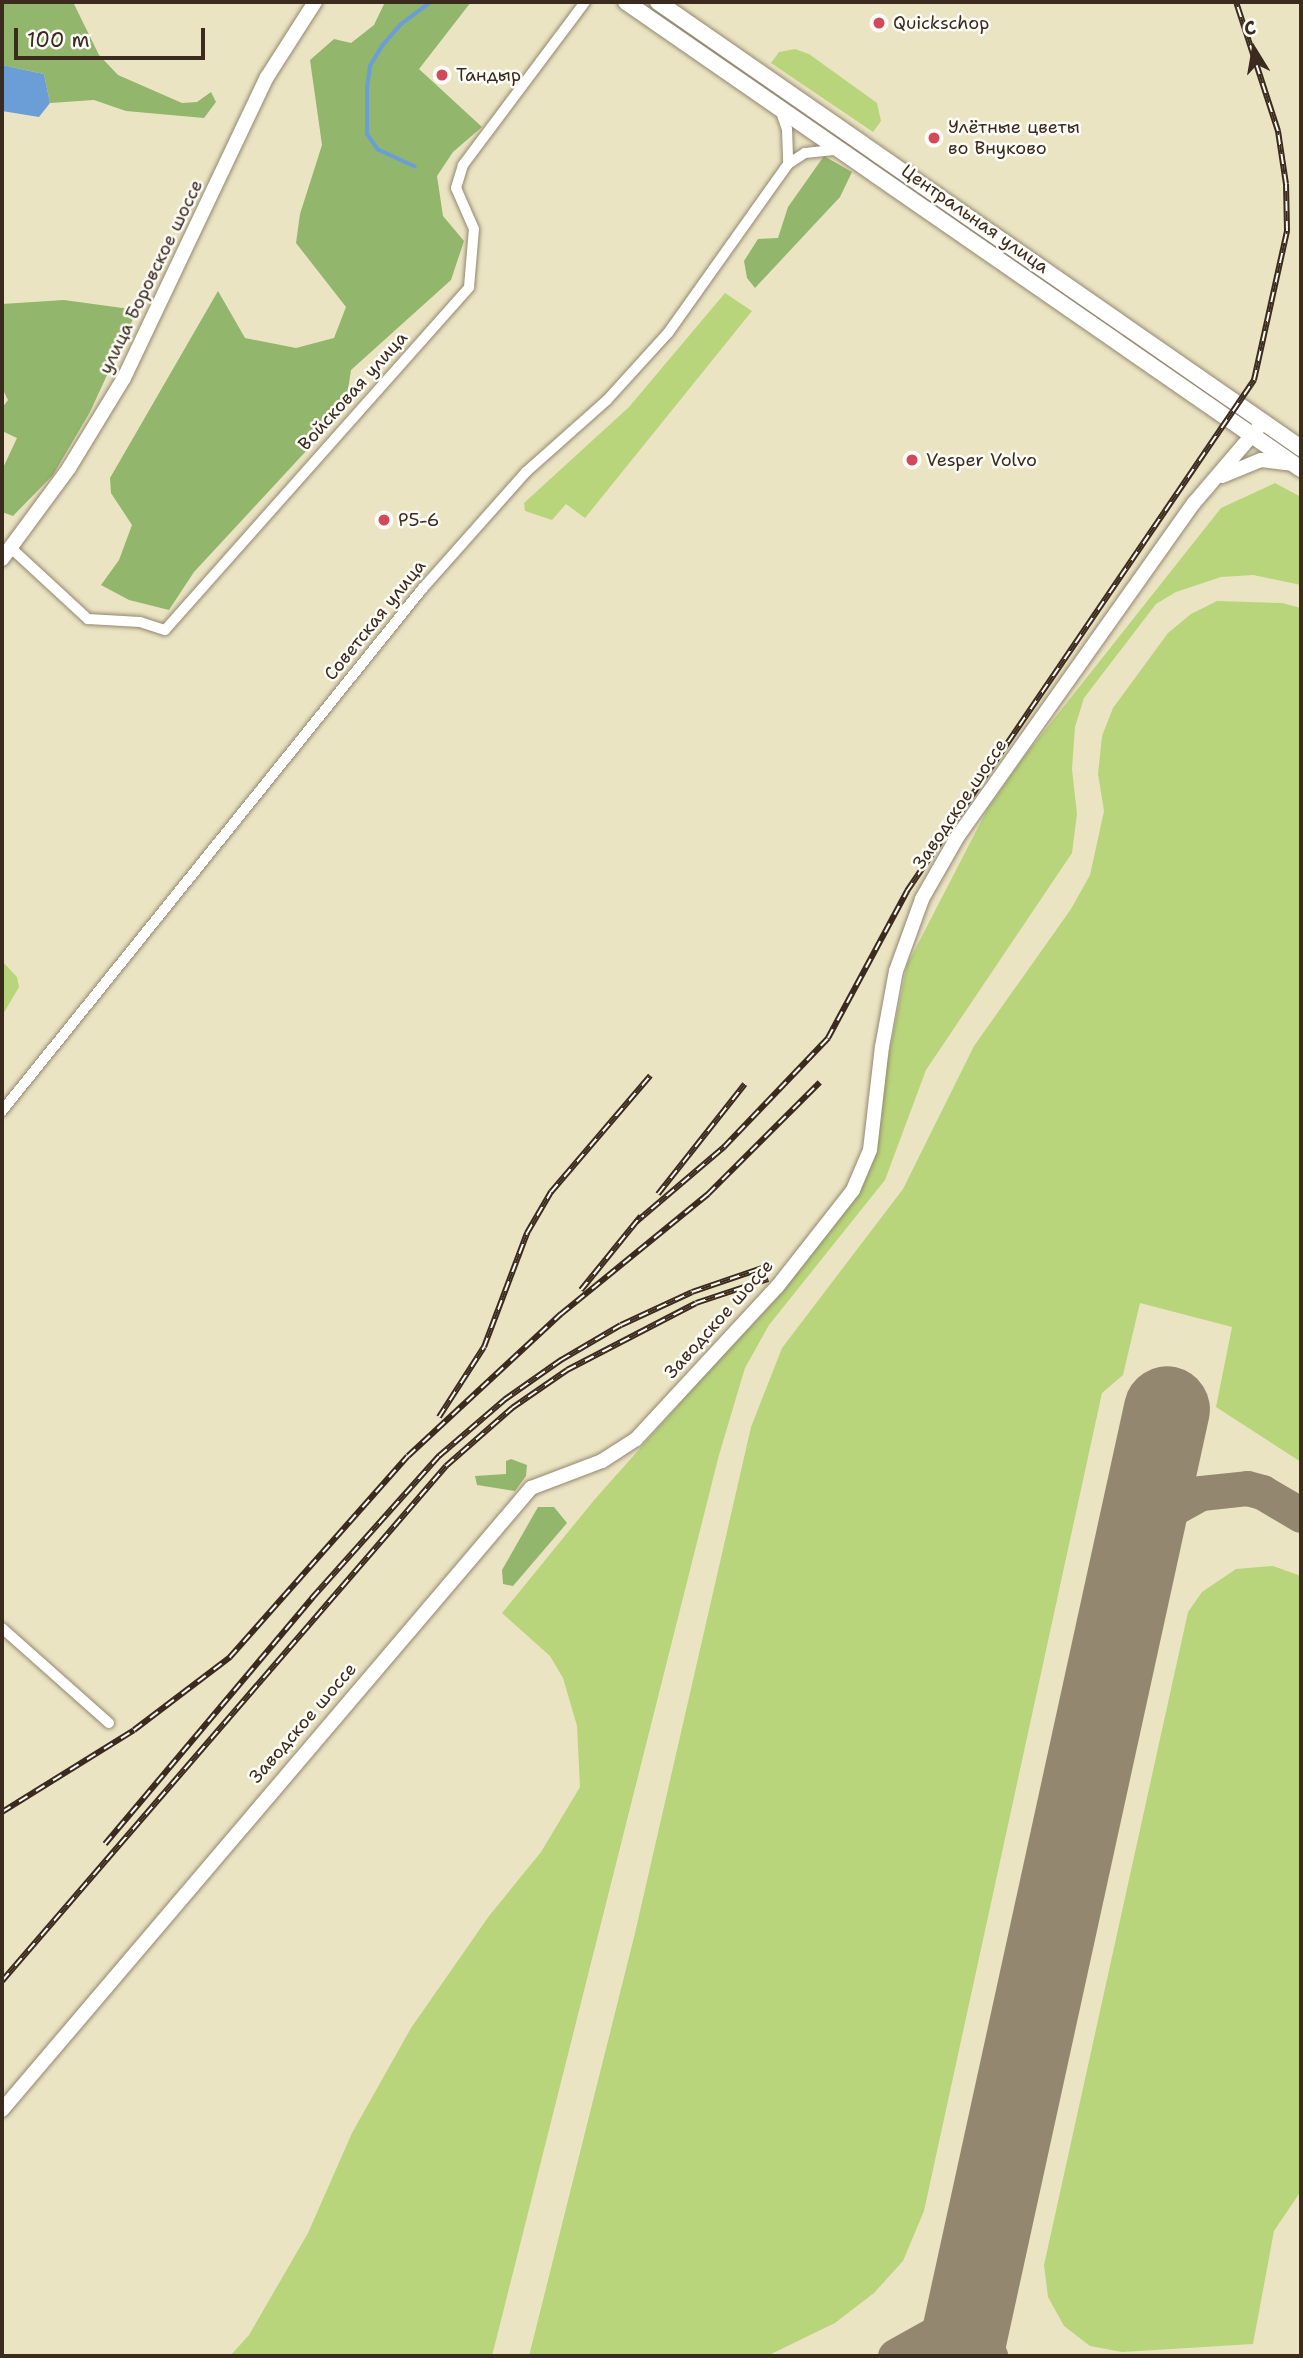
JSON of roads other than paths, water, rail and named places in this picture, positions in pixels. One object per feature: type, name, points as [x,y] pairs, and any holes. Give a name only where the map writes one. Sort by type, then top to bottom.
[{"type":"main road","name":"Центральная улица","points":[[626,2],[1298,467]]},
{"type":"main road","name":"Центральная улица","points":[[658,2],[1301,448]]},
{"type":"street","name":"улица Боровское шоссе","points":[[6,553],[69,468],[124,378],[267,77],[315,2]]},
{"type":"street","name":"Войсковая улица","points":[[6,553],[88,619],[140,622],[165,630],[469,287],[474,229],[456,188],[463,165],[585,2]]},
{"type":"street","points":[[780,108],[787,129],[788,164]]},
{"type":"street","name":"Советская улица","points":[[2,1111],[423,588],[526,472],[607,401],[668,332],[788,164],[821,148],[841,150]]},
{"type":"street","name":"Заводское шоссе","points":[[2,2110],[531,1488],[602,1461],[636,1439],[777,1287],[853,1190],[870,1150],[896,971],[922,899],[964,828],[1209,485],[1251,434],[1269,426]]},
{"type":"street","points":[[1209,485],[1253,461],[1298,467]]},
{"type":"street","points":[[2,1628],[109,1723]]},
{"type":"water","points":[[2,65],[44,74],[50,103],[39,117],[2,111]]},
{"type":"waterway","points":[[415,167],[378,150],[367,134],[367,88],[370,66],[382,46],[400,25],[430,2]]},
{"type":"railway","points":[[636,1222],[724,1147],[828,1038],[907,891],[1254,380],[1287,231],[1286,184],[1278,131],[1236,2]]},
{"type":"railway","points":[[439,1417],[484,1347],[527,1233],[551,1192],[650,1076]]},
{"type":"railway","points":[[2,1812],[134,1730],[230,1657],[408,1456],[561,1314],[708,1194],[820,1082]]},
{"type":"railway","points":[[658,1194],[745,1084]]},
{"type":"railway","points":[[581,1290],[641,1216]]},
{"type":"railway","points":[[105,1844],[312,1598],[439,1456],[504,1400],[561,1360],[621,1325],[692,1292],[765,1267]]},
{"type":"railway","points":[[2,1981],[446,1466],[512,1408],[567,1370],[696,1303],[768,1279]]},
{"type":"place","name":"Quickschop","points":[[879,23]]},
{"type":"place","name":"Тандыр","points":[[442,75]]},
{"type":"place","name":"Улётные цветы во Внуково","points":[[934,138]]},
{"type":"place","name":"Vesper Volvo","points":[[912,460]]},
{"type":"place","name":"Р5-6","points":[[384,520]]}]
